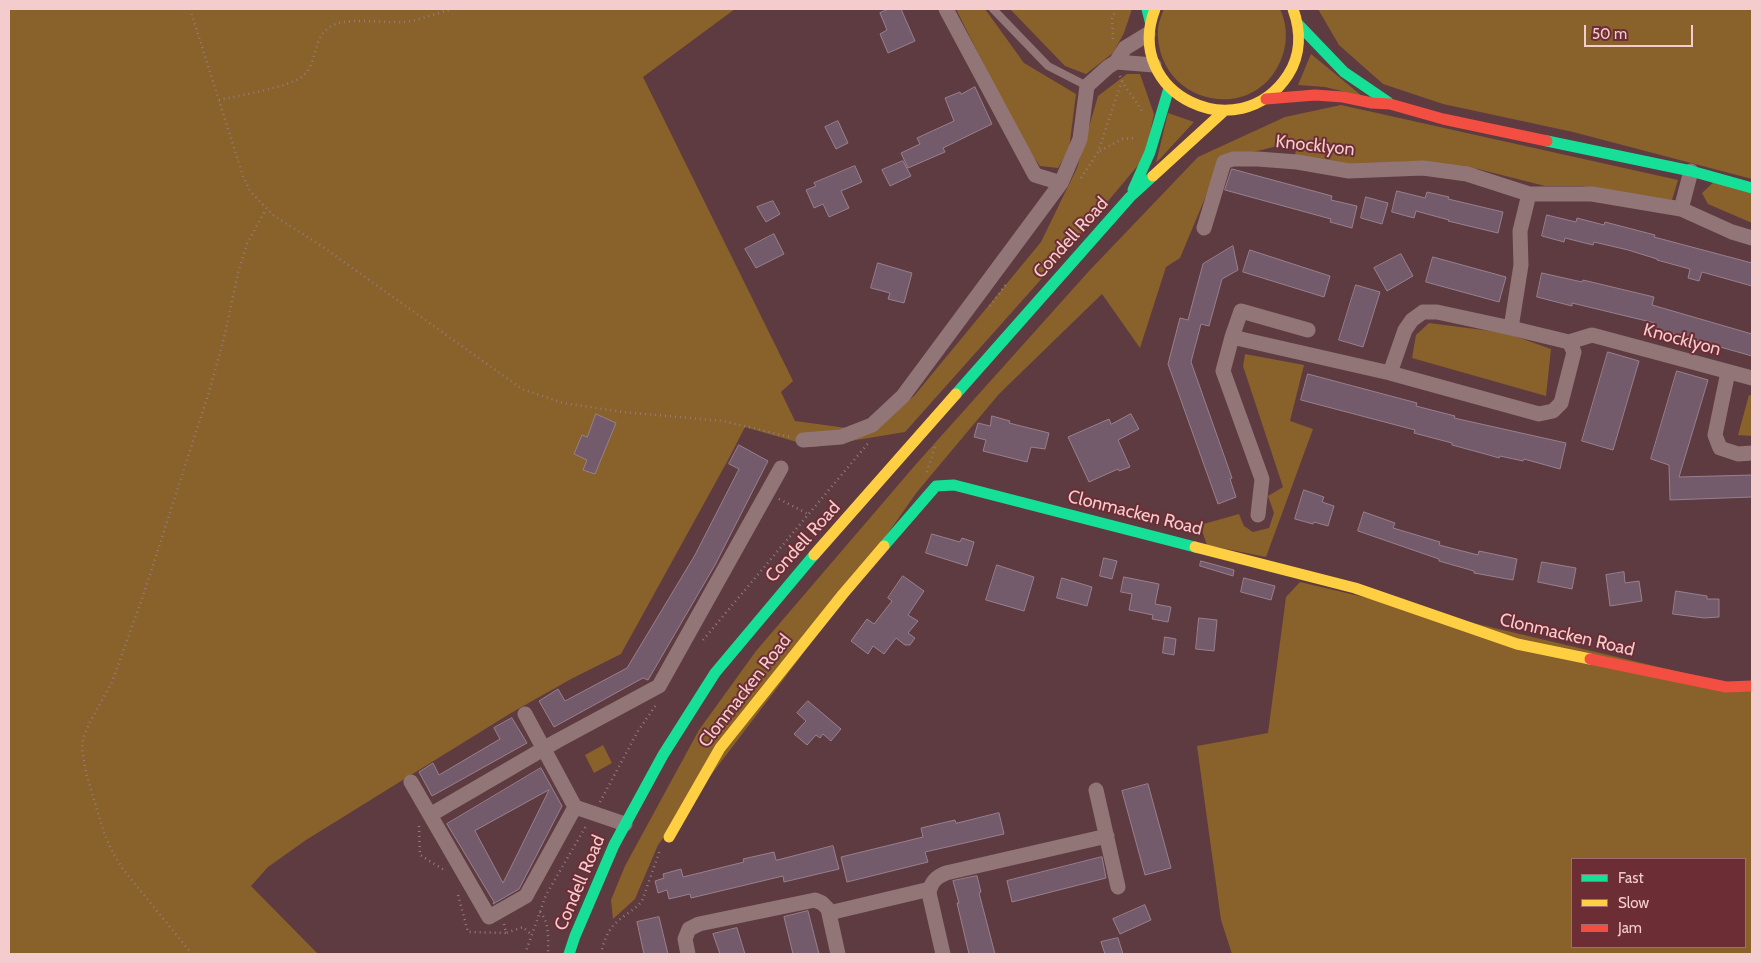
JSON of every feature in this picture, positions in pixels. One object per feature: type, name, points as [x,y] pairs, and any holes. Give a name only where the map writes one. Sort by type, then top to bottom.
[{"type":"main road","points":[[1147,9],[1149,50],[1154,65],[1169,88],[1191,104],[1203,109],[1223,112],[1238,111],[1266,99],[1279,88],[1289,74],[1296,58],[1299,42],[1298,24],[1294,9]]},
{"type":"main road","points":[[1149,28],[1154,9]]},
{"type":"main road","points":[[1298,24],[1344,72],[1390,104]]},
{"type":"main road","points":[[1130,197],[1150,152],[1169,88]]},
{"type":"main road","points":[[1266,99],[1315,95],[1390,104],[1448,120],[1691,171],[1752,188]]},
{"type":"main road","points":[[1130,197],[1223,112]]},
{"type":"main road","name":"Condell Road","points":[[569,954],[575,936],[625,824],[663,755],[714,673],[793,579],[1130,197]]},
{"type":"main road","name":"Clonmacken Road","points":[[668,837],[720,748],[843,594],[936,486],[954,485],[1355,588],[1517,644],[1726,688],[1752,686]]},
{"type":"street","points":[[946,9],[1035,175],[1061,183]]},
{"type":"street","points":[[803,440],[841,437],[872,425],[903,396],[1061,183],[1080,139],[1087,86],[1116,62],[1125,48],[1149,28]]},
{"type":"street","points":[[1116,62],[1154,65]]},
{"type":"street","name":"Knocklyon","points":[[1204,228],[1224,162],[1233,159],[1258,159],[1297,162],[1349,171],[1423,168],[1468,174],[1529,194],[1592,194],[1681,208],[1732,232],[1752,238]]},
{"type":"street","points":[[1681,208],[1691,171]]},
{"type":"street","points":[[1511,328],[1522,265],[1520,231],[1529,194]]},
{"type":"street","points":[[1258,515],[1262,480],[1223,371],[1232,336],[1241,311],[1308,330]]},
{"type":"street","name":"Knocklyon","points":[[1390,373],[1405,330],[1412,320],[1423,312],[1437,312],[1569,342],[1592,336],[1752,378]]},
{"type":"street","points":[[1232,336],[1390,373],[1539,414],[1553,411],[1561,403],[1574,352],[1569,342]]},
{"type":"street","name":"Knocklyon","points":[[1728,372],[1715,435],[1720,448],[1738,454],[1752,454]]},
{"type":"street","points":[[430,815],[544,748],[659,686],[781,468]]},
{"type":"street","points":[[525,714],[574,807],[625,824]]},
{"type":"street","points":[[410,782],[489,917],[526,896],[574,807]]},
{"type":"street","points":[[1096,790],[1118,887]]},
{"type":"street","points":[[943,954],[929,894],[931,883],[938,876],[1107,836]]},
{"type":"street","points":[[829,913],[930,889]]},
{"type":"street","points":[[688,954],[685,939],[689,930],[699,924],[815,900],[822,903],[829,913],[838,954]]},
{"type":"lane","points":[[993,9],[1048,66],[1087,86]]},
{"type":"path","points":[[190,9],[243,176],[250,191],[266,209],[522,389],[563,404],[622,412],[722,421],[803,440]]},
{"type":"path","points":[[219,100],[281,85],[300,78],[309,68],[320,36],[327,28],[335,24],[346,22],[406,22],[452,9]]},
{"type":"path","points":[[1113,36],[1112,18],[1116,9]]},
{"type":"path","points":[[1079,180],[1098,152],[1122,81],[1139,104],[1144,117]]},
{"type":"path","points":[[1098,152],[1122,139],[1137,138]]},
{"type":"path","points":[[192,954],[122,868],[113,853],[104,833],[86,773],[82,749],[89,724],[112,682],[143,596],[209,392],[224,338],[240,266],[247,244],[266,209]]},
{"type":"path","points":[[984,312],[1011,278]]},
{"type":"path","points":[[700,644],[874,437]]},
{"type":"path","points":[[936,486],[926,477],[938,440]]},
{"type":"path","points":[[766,493],[808,514]]},
{"type":"path","points":[[525,954],[546,895],[594,813],[638,731],[660,699]]},
{"type":"path","points":[[601,954],[603,943],[615,923],[642,901],[664,840],[668,837]]},
{"type":"path","points":[[501,911],[506,933],[523,927],[532,935]]},
{"type":"path","points":[[540,912],[545,918],[549,940],[548,954]]},
{"type":"shaded area","points":[[9,9],[735,9],[643,77],[793,381],[781,392],[795,421],[869,431],[914,396],[1041,242],[1077,168],[1098,96],[1127,74],[1140,74],[1154,114],[1145,157],[1061,257],[905,432],[814,447],[745,427],[621,654],[571,679],[511,713],[306,840],[268,867],[251,886],[318,954],[9,954]]},
{"type":"shaded area","points":[[956,9],[985,9],[1024,63],[1076,94],[1069,149],[1058,168],[1040,166],[1022,141]]},
{"type":"shaded area","points":[[1010,9],[1132,9],[1124,33],[1113,53],[1086,74],[1065,66]]},
{"type":"shaded area","points":[[1164,9],[1280,9],[1286,33],[1282,57],[1269,79],[1251,93],[1230,99],[1208,98],[1188,89],[1172,74],[1161,53],[1158,27]]},
{"type":"shaded area","points":[[1318,9],[1752,9],[1752,179],[1573,132],[1443,104],[1383,84],[1339,45]]},
{"type":"shaded area","points":[[1311,54],[1362,96],[1325,87],[1298,85]]},
{"type":"shaded area","points":[[1341,105],[1678,180],[1672,200],[1581,186],[1545,186],[1478,169],[1409,161],[1349,166],[1294,157],[1299,142],[1302,140],[1253,152],[1223,155],[1180,258],[1166,267],[1140,348],[1102,294],[999,394],[917,492],[799,659],[658,845],[635,899],[613,919],[611,900],[625,866],[699,730],[756,651],[917,463],[1089,271],[1198,157],[1285,117]]},
{"type":"shaded area","points":[[1168,113],[1194,122],[1156,163]]},
{"type":"shaded area","points":[[1716,180],[1752,193],[1752,223],[1708,204],[1702,193]]},
{"type":"shaded area","points":[[1429,323],[1506,333],[1551,349],[1546,396],[1412,358],[1416,335]]},
{"type":"shaded area","points":[[1245,354],[1304,365],[1290,421],[1313,429],[1266,557],[1207,545],[1200,525],[1239,514],[1244,526],[1253,532],[1269,528],[1274,513],[1268,496],[1283,487],[1243,366]]},
{"type":"shaded area","points":[[1749,395],[1752,396],[1752,436],[1738,435]]},
{"type":"shaded area","points":[[1300,582],[1752,689],[1752,954],[1232,954],[1221,920],[1197,746],[1268,733],[1286,597]]},
{"type":"shaded area","points":[[603,745],[612,763],[594,773],[585,755]]},
{"type":"building","points":[[889,9],[901,9],[915,41],[888,53],[880,34],[887,30],[880,13]]},
{"type":"building","points":[[975,87],[992,124],[943,148],[945,152],[908,168],[901,153],[920,144],[917,138],[954,121],[945,98],[960,92],[961,94]]},
{"type":"building","points":[[838,121],[848,143],[836,149],[825,127]]},
{"type":"building","points":[[903,161],[911,176],[890,186],[882,170]]},
{"type":"building","points":[[855,166],[862,182],[841,191],[849,208],[829,217],[823,204],[814,208],[806,190],[816,186],[814,183]]},
{"type":"building","points":[[1232,169],[1332,196],[1331,200],[1357,206],[1352,228],[1330,222],[1331,219],[1225,190]]},
{"type":"building","points":[[1397,191],[1425,198],[1427,192],[1503,212],[1498,233],[1416,211],[1414,218],[1392,212]]},
{"type":"building","points":[[1366,197],[1388,203],[1382,224],[1361,218]]},
{"type":"building","points":[[773,201],[780,214],[766,222],[757,207]]},
{"type":"building","points":[[1547,215],[1576,222],[1577,218],[1604,225],[1605,222],[1752,263],[1752,286],[1702,272],[1699,281],[1688,278],[1690,269],[1628,250],[1594,242],[1593,245],[1565,238],[1564,242],[1542,236]]},
{"type":"building","points":[[774,234],[784,254],[756,268],[745,249]]},
{"type":"building","points":[[1233,246],[1238,270],[1222,279],[1209,326],[1201,324],[1191,362],[1232,478],[1230,479],[1236,497],[1218,504],[1168,364],[1180,318],[1188,320],[1203,264]]},
{"type":"building","points":[[1250,250],[1330,276],[1324,297],[1243,272]]},
{"type":"building","points":[[1401,254],[1413,276],[1387,291],[1374,268]]},
{"type":"building","points":[[1433,257],[1506,277],[1499,302],[1426,282]]},
{"type":"building","points":[[878,263],[912,273],[904,303],[888,299],[890,293],[871,288]]},
{"type":"building","points":[[1542,273],[1582,282],[1583,280],[1654,297],[1652,305],[1752,334],[1752,356],[1653,328],[1655,323],[1572,303],[1572,306],[1537,297]]},
{"type":"building","points":[[1356,285],[1380,292],[1363,347],[1339,340]]},
{"type":"building","points":[[1608,352],[1639,361],[1613,450],[1582,441]]},
{"type":"building","points":[[1677,371],[1708,380],[1679,477],[1752,475],[1752,497],[1670,500],[1669,465],[1651,459]]},
{"type":"building","points":[[1308,374],[1417,403],[1416,406],[1455,416],[1454,418],[1566,443],[1560,469],[1524,459],[1523,461],[1500,456],[1499,458],[1414,433],[1415,430],[1301,400]]},
{"type":"building","points":[[596,414],[616,423],[595,474],[583,470],[587,460],[574,454],[582,435],[587,437]]},
{"type":"building","points":[[1131,414],[1139,429],[1118,440],[1130,467],[1119,471],[1118,469],[1089,482],[1068,437],[1109,419],[1111,424]]},
{"type":"building","points":[[992,416],[1010,421],[1009,423],[1049,433],[1045,449],[1031,447],[1027,462],[983,451],[986,440],[974,437],[978,423],[990,426]]},
{"type":"building","points":[[739,445],[768,461],[715,565],[648,680],[643,678],[554,727],[539,701],[558,689],[565,701],[627,668],[695,555],[739,469],[729,464]]},
{"type":"building","points":[[1304,490],[1324,497],[1322,502],[1334,506],[1328,526],[1295,519]]},
{"type":"building","points":[[1364,512],[1395,523],[1393,528],[1440,542],[1439,545],[1478,555],[1479,551],[1517,559],[1513,580],[1474,573],[1474,571],[1439,561],[1439,559],[1358,531]]},
{"type":"building","points":[[932,534],[960,542],[962,538],[974,542],[967,566],[926,553]]},
{"type":"building","points":[[1104,558],[1117,561],[1112,579],[1100,576]]},
{"type":"building","points":[[1201,561],[1234,570],[1233,576],[1200,566]]},
{"type":"building","points":[[1542,562],[1576,568],[1572,589],[1538,582]]},
{"type":"building","points":[[997,565],[1034,577],[1024,611],[986,600]]},
{"type":"building","points":[[1624,572],[1625,583],[1639,581],[1642,601],[1610,606],[1606,575]]},
{"type":"building","points":[[903,576],[924,591],[908,615],[918,621],[908,633],[915,638],[910,645],[905,645],[896,638],[884,654],[873,646],[868,654],[851,641],[867,619],[874,624],[892,601],[888,598]]},
{"type":"building","points":[[1124,577],[1159,584],[1155,604],[1171,607],[1168,622],[1152,619],[1153,615],[1129,610],[1132,594],[1121,592]]},
{"type":"building","points":[[1062,578],[1092,587],[1087,606],[1057,598]]},
{"type":"building","points":[[1244,578],[1275,586],[1271,600],[1241,592]]},
{"type":"building","points":[[1676,591],[1707,596],[1707,599],[1719,599],[1719,617],[1704,618],[1673,614]]},
{"type":"building","points":[[1199,618],[1217,620],[1214,651],[1196,649]]},
{"type":"building","points":[[1165,637],[1176,639],[1174,655],[1163,653]]},
{"type":"building","points":[[808,701],[841,729],[831,741],[823,734],[820,738],[816,735],[807,745],[794,734],[806,721],[797,713]]},
{"type":"building","points":[[512,718],[527,743],[432,796],[419,772],[433,763],[439,775],[500,739],[494,728]]},
{"type":"building","points":[[541,768],[562,806],[519,889],[493,904],[494,902],[447,824]],"holes":[[[549,790],[503,883],[475,831]]]},
{"type":"building","points":[[1148,784],[1171,868],[1145,875],[1122,791]]},
{"type":"building","points":[[999,813],[1004,834],[925,852],[928,862],[847,882],[841,857],[923,837],[921,828],[955,820],[956,823]]},
{"type":"building","points":[[833,846],[839,869],[784,882],[783,876],[691,898],[690,894],[669,899],[667,890],[658,893],[655,881],[664,878],[663,874],[681,869],[683,877],[744,862],[743,859],[774,852],[776,860]]},
{"type":"building","points":[[1102,857],[1106,878],[1012,902],[1007,881]]},
{"type":"building","points":[[977,876],[981,892],[979,893],[995,954],[969,954],[957,903],[959,903],[953,881]]},
{"type":"building","points":[[1145,905],[1151,920],[1120,934],[1113,919]]},
{"type":"building","points":[[808,911],[819,954],[793,954],[784,917]]},
{"type":"building","points":[[659,917],[668,954],[644,954],[637,922]]},
{"type":"building","points":[[737,928],[745,954],[720,954],[713,934]]},
{"type":"building","points":[[1118,938],[1123,954],[1105,954],[1101,942]]},
{"type":"traffic: fast","points":[[1147,9],[1150,21]]},
{"type":"traffic: fast","points":[[1298,24],[1344,72],[1388,102]]},
{"type":"traffic: fast","points":[[1133,190],[1150,152],[1169,88]]},
{"type":"traffic: fast","points":[[1547,141],[1691,171],[1752,188]]},
{"type":"traffic: fast","points":[[956,394],[1130,197],[1153,176]]},
{"type":"traffic: fast","points":[[884,546],[936,486],[954,485],[1195,547]]},
{"type":"traffic: fast","points":[[569,954],[614,845],[663,755],[715,673],[814,555]]},
{"type":"traffic: slow","points":[[1155,9],[1149,39],[1155,66],[1170,87],[1191,102],[1216,109],[1242,108],[1267,97],[1288,75],[1295,59],[1298,43],[1296,17],[1293,9]]},
{"type":"traffic: slow","points":[[1153,176],[1223,112]]},
{"type":"traffic: slow","points":[[814,555],[956,394]]},
{"type":"traffic: slow","points":[[669,837],[720,748],[843,594],[884,546]]},
{"type":"traffic: slow","points":[[1195,547],[1355,588],[1517,644],[1590,659]]},
{"type":"traffic: jam","points":[[1266,99],[1315,95],[1390,104],[1443,119],[1547,141]]},
{"type":"traffic: jam","points":[[1590,659],[1726,687],[1752,686]]}]
